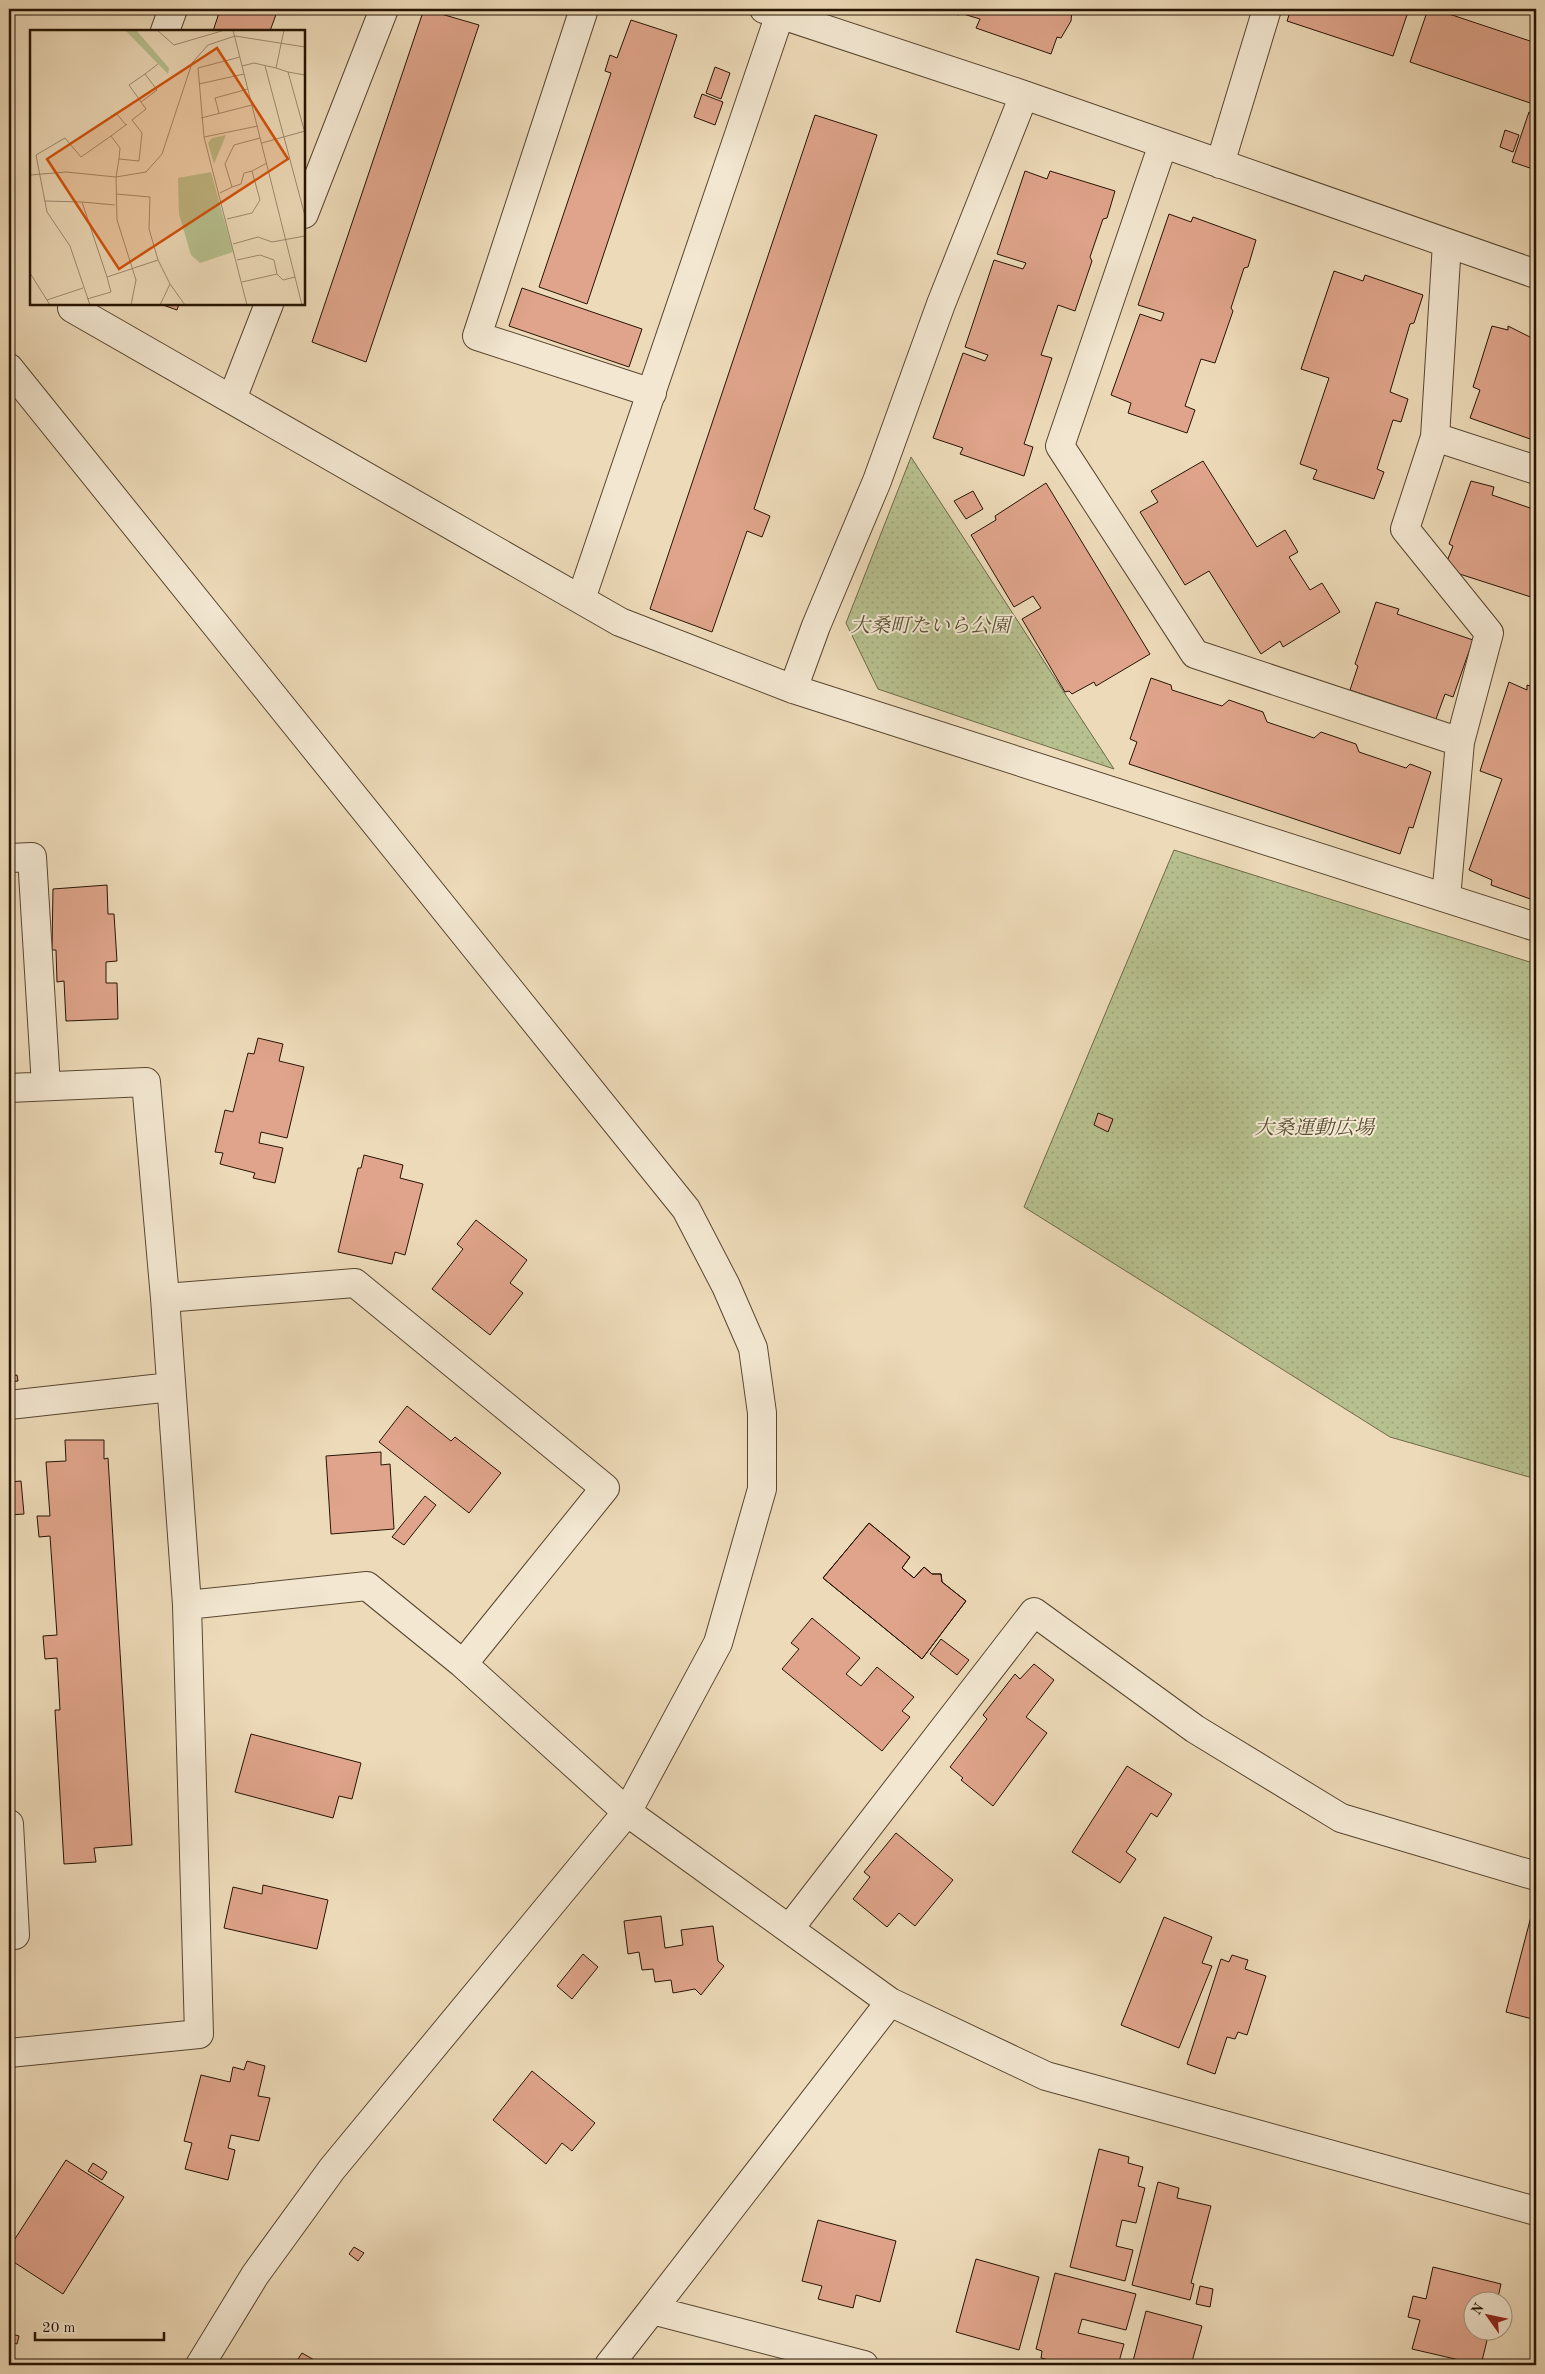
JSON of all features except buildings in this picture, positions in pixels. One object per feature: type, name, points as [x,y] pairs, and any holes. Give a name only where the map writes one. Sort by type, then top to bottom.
[{"type":"street","points":[[165,30],[173,9]]},
{"type":"street","points":[[305,211],[384,9]]},
{"type":"street","points":[[584,9],[477,336],[652,393]]},
{"type":"street","points":[[1220,164],[1267,9]]},
{"type":"street","points":[[581,599],[652,393],[772,11],[1024,96],[1536,274]]},
{"type":"street","points":[[793,689],[816,626],[877,481],[941,304],[1024,96]]},
{"type":"street","points":[[1163,144],[1060,446],[1195,654],[1460,742]]},
{"type":"street","points":[[1446,898],[1460,742],[1489,633],[1405,529],[1435,436],[1447,243]]},
{"type":"street","points":[[74,305],[72,308],[620,622],[793,689],[1536,927]]},
{"type":"street","points":[[232,399],[269,305]]},
{"type":"street","points":[[9,368],[255,677],[686,1209],[738,1312],[752,1348],[762,1414],[762,1488],[718,1643],[627,1812],[332,2169],[255,2276],[200,2365]]},
{"type":"street","points":[[1435,436],[1536,470]]},
{"type":"street","points":[[9,858],[32,857],[46,1086]]},
{"type":"street","points":[[9,1088],[146,1082],[187,1605],[199,2034],[9,2052]]},
{"type":"street","points":[[164,1298],[355,1283],[605,1488],[464,1664]]},
{"type":"street","points":[[9,1405],[171,1387]]},
{"type":"street","points":[[187,1605],[367,1586],[464,1664],[627,1812],[890,2002],[1046,2076],[1536,2211]]},
{"type":"street","points":[[789,1929],[1034,1612],[1195,1729],[1341,1818],[1536,1876]]},
{"type":"street","points":[[9,1824],[15,1935]]},
{"type":"street","points":[[609,2365],[890,2002]]},
{"type":"street","points":[[652,2310],[864,2365]]},
{"type":"green space","name":"大桑町たいら公園","points":[[911,457],[1114,769],[878,689],[846,623]]},
{"type":"green space","name":"大桑運動広場","points":[[1174,850],[1536,964],[1536,1479],[1390,1437],[1024,1207]]}]
